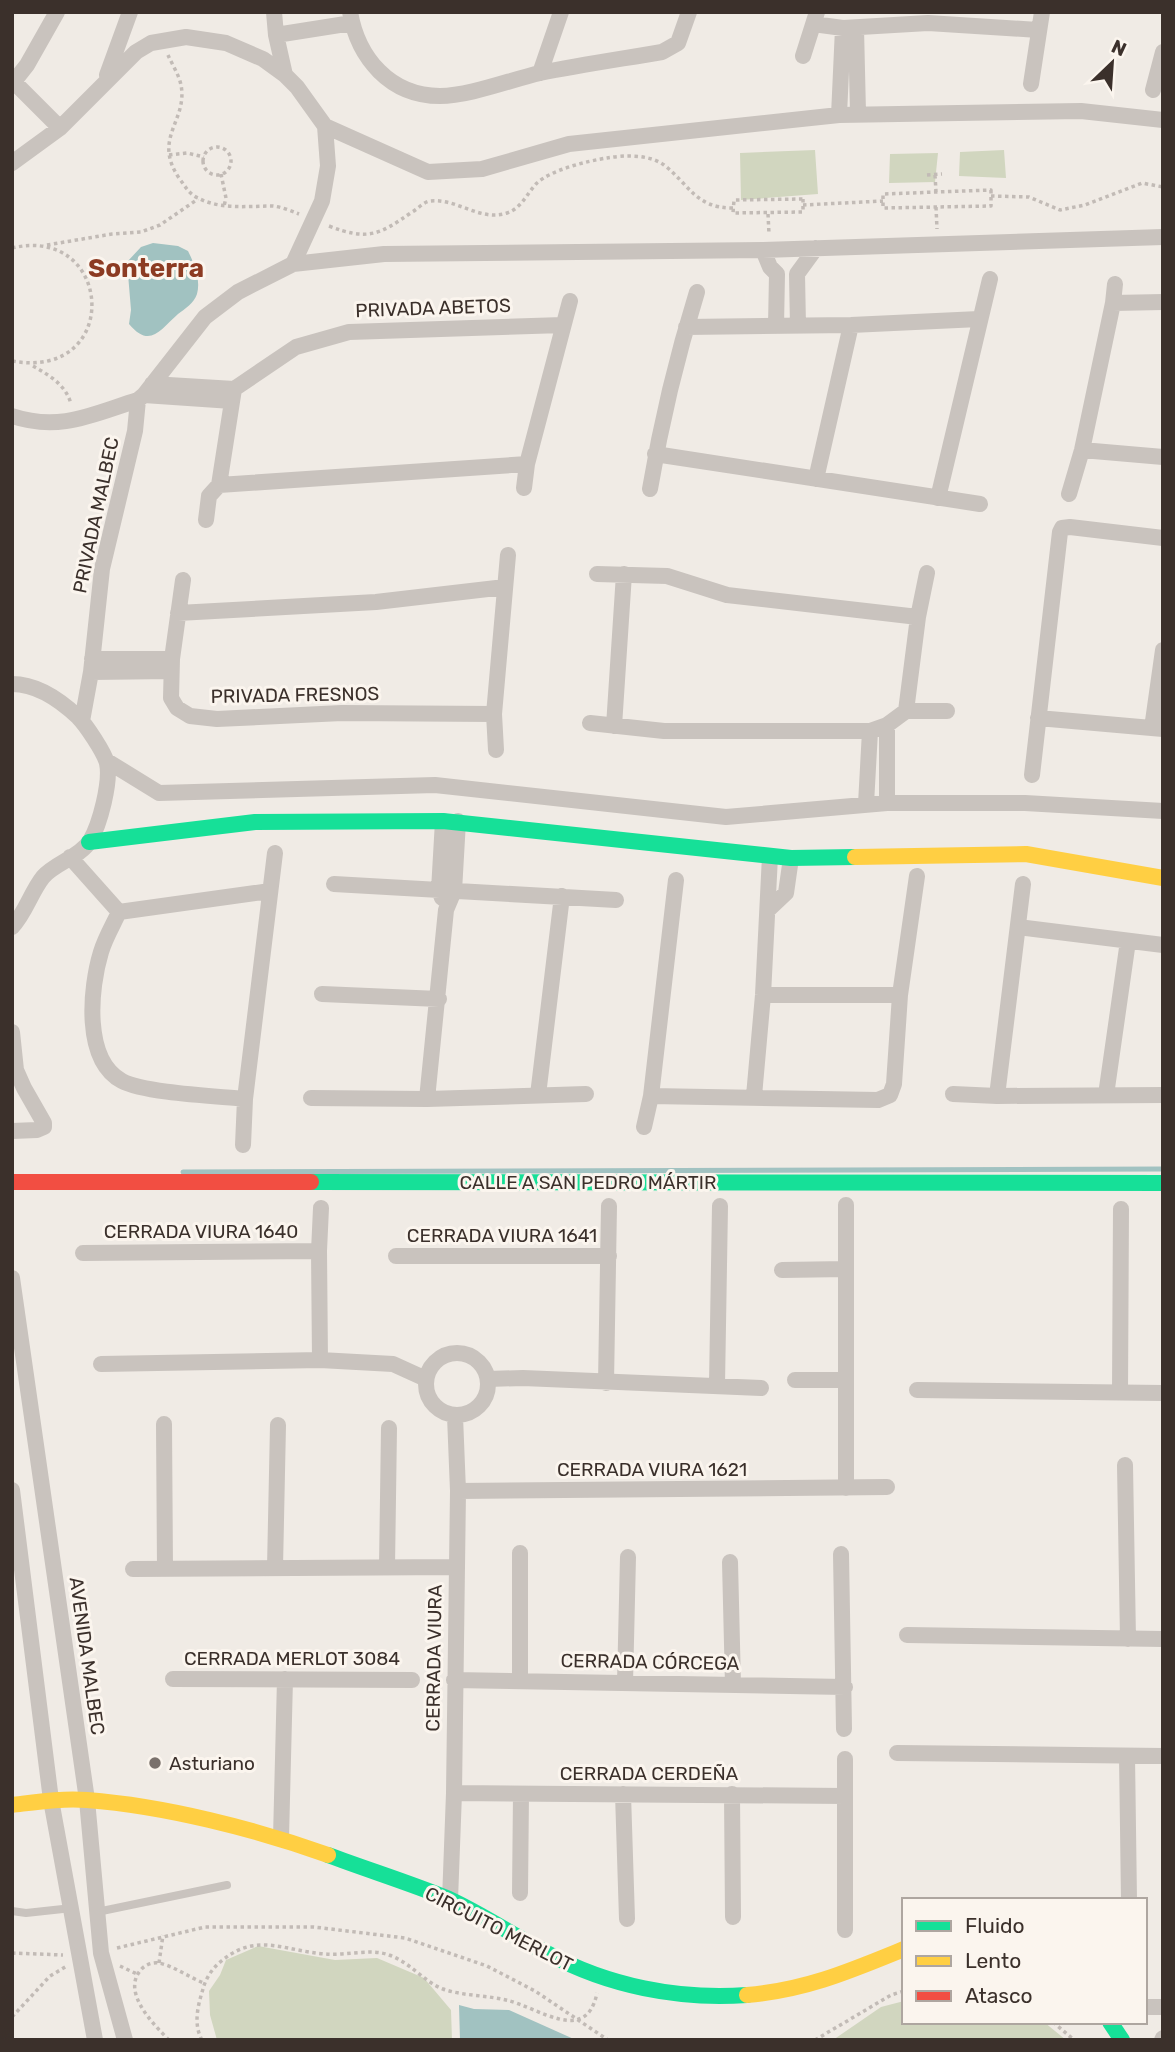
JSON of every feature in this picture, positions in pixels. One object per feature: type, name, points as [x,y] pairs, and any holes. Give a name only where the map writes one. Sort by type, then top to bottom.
[{"type":"street","points":[[57,12],[13,82],[60,128]]},
{"type":"street","points":[[104,81],[130,12]]},
{"type":"street","points":[[274,12],[285,75]]},
{"type":"street","points":[[540,73],[561,12]]},
{"type":"street","points":[[276,35],[351,18],[366,58],[380,73],[417,93],[440,96],[540,73],[662,52],[678,43],[689,12]]},
{"type":"street","points":[[1031,83],[1042,12]]},
{"type":"street","points":[[803,56],[815,18],[849,28],[928,23],[1038,30]]},
{"type":"street","points":[[849,28],[858,113]]},
{"type":"street","points":[[839,114],[849,28]]},
{"type":"street","points":[[12,163],[60,128],[104,81],[136,52],[151,43],[186,37],[226,43],[263,59],[285,75],[297,87],[325,127],[328,166],[322,201],[293,264]]},
{"type":"street","points":[[1153,90],[1163,52]]},
{"type":"street","points":[[325,127],[428,172],[482,169],[569,144],[839,114],[1081,111],[1163,120]]},
{"type":"street","points":[[144,393],[205,317],[238,292],[293,264],[384,254],[766,250],[1163,237]]},
{"type":"street","points":[[798,326],[797,274],[816,248]]},
{"type":"street","points":[[766,250],[770,267],[777,274],[797,274]]},
{"type":"street","points":[[776,326],[777,274]]},
{"type":"street","points":[[938,498],[990,279]]},
{"type":"street","points":[[1069,494],[1082,450],[1115,284]]},
{"type":"street","points":[[650,489],[656,454],[696,292]]},
{"type":"street","points":[[524,488],[527,464],[570,301]]},
{"type":"street","points":[[1113,303],[1163,302]]},
{"type":"street","points":[[686,327],[851,325],[979,319]]},
{"type":"street","name":"PRIVADA ABETOS","points":[[233,395],[296,348],[349,332],[563,325]]},
{"type":"street","points":[[816,479],[851,325]]},
{"type":"street","points":[[12,416],[35,422],[76,421],[144,393],[233,395],[219,485],[209,496],[206,520]]},
{"type":"street","name":"PRIVADA MALBEC","points":[[82,721],[92,666],[102,569],[144,393]]},
{"type":"street","points":[[1082,450],[1163,457]]},
{"type":"street","points":[[656,454],[980,504]]},
{"type":"street","points":[[219,485],[527,464]]},
{"type":"street","points":[[1032,775],[1058,536],[1062,528],[1163,538]]},
{"type":"street","points":[[496,750],[494,714],[508,555]]},
{"type":"street","points":[[906,711],[918,617],[927,573]]},
{"type":"street","points":[[597,574],[667,576],[727,595],[918,617]]},
{"type":"street","points":[[614,726],[624,574]]},
{"type":"street","name":"PRIVADA FRESNOS","points":[[183,580],[172,665],[173,704],[190,716],[494,714]]},
{"type":"street","points":[[178,613],[376,602],[505,587]]},
{"type":"street","points":[[1038,718],[1157,728],[1163,650]]},
{"type":"street","points":[[92,666],[172,665]]},
{"type":"street","points":[[12,684],[42,691],[65,705],[82,721],[107,761],[159,793],[435,785],[726,817],[887,803],[1025,803],[1163,811]]},
{"type":"street","points":[[590,723],[664,731],[870,731],[887,725],[906,711],[947,711]]},
{"type":"street","points":[[887,725],[887,803]]},
{"type":"street","points":[[866,804],[870,731]]},
{"type":"street","points":[[89,842],[104,800],[107,761]]},
{"type":"street","points":[[427,1098],[439,999],[450,821]]},
{"type":"street","points":[[12,945],[13,927],[45,874],[89,842],[255,822],[450,821],[791,858],[1026,854],[1163,878]]},
{"type":"street","points":[[243,1145],[245,1099],[275,853]]},
{"type":"street","points":[[754,1096],[763,995],[770,856]]},
{"type":"street","points":[[70,857],[119,912]]},
{"type":"street","points":[[768,910],[786,893],[791,858]]},
{"type":"street","points":[[651,1096],[878,1100],[890,1095],[894,1084],[900,995],[917,877]]},
{"type":"street","points":[[644,1127],[651,1096],[676,880]]},
{"type":"street","points":[[334,884],[616,900]]},
{"type":"street","points":[[997,1096],[1023,884]]},
{"type":"street","points":[[119,912],[270,891]]},
{"type":"street","points":[[538,1095],[562,897]]},
{"type":"street","points":[[119,912],[102,950],[95,974],[93,999],[95,1039],[111,1074],[138,1087],[245,1099]]},
{"type":"street","points":[[1018,927],[1163,945]]},
{"type":"street","points":[[1106,1095],[1128,941]]},
{"type":"street","points":[[322,995],[439,999]]},
{"type":"street","points":[[763,995],[900,995]]},
{"type":"street","points":[[12,1032],[16,1070],[44,1127],[37,1130],[12,1130]]},
{"type":"street","points":[[311,1098],[586,1094]]},
{"type":"street","points":[[953,1094],[1163,1094]]},
{"type":"street","name":"CALLE A SAN PEDRO MÁRTIR","points":[[12,1182],[1163,1183]]},
{"type":"street","points":[[846,1205],[846,1488]]},
{"type":"street","name":"CERRADA VIURA 1641","points":[[606,1383],[609,1206]]},
{"type":"street","points":[[716,1385],[720,1206]]},
{"type":"street","name":"CERRADA VIURA 1640","points":[[320,1360],[321,1208]]},
{"type":"street","points":[[1120,1392],[1121,1209]]},
{"type":"street","name":"CERRADA VIURA 1640","points":[[83,1253],[319,1251]]},
{"type":"street","name":"CERRADA VIURA 1641","points":[[396,1256],[608,1255]]},
{"type":"street","points":[[782,1270],[846,1269]]},
{"type":"street","name":"AVENIDA MALBEC","points":[[12,1278],[87,1800],[101,1953],[125,2040]]},
{"type":"street","points":[[461,1353],[473,1357],[483,1367],[488,1379],[484,1401],[467,1414],[455,1416],[443,1413],[433,1406],[427,1395],[428,1371],[436,1361],[447,1354],[461,1353]]},
{"type":"street","points":[[101,1364],[320,1360],[393,1364],[426,1379]]},
{"type":"street","points":[[488,1379],[523,1378],[761,1388]]},
{"type":"street","points":[[795,1380],[846,1380]]},
{"type":"street","points":[[917,1390],[1163,1393]]},
{"type":"street","name":"CERRADA VIURA","points":[[450,1900],[458,1491],[455,1416]]},
{"type":"street","points":[[164,1424],[165,1569]]},
{"type":"street","points":[[275,1568],[278,1425]]},
{"type":"street","points":[[387,1567],[389,1428]]},
{"type":"street","points":[[1125,1465],[1128,1639]]},
{"type":"street","name":"CERRADA VIURA 1621","points":[[458,1491],[887,1487]]},
{"type":"street","points":[[12,1490],[51,1800],[95,2040]]},
{"type":"street","points":[[520,1553],[520,1681]]},
{"type":"street","points":[[841,1553],[844,1729]]},
{"type":"street","points":[[625,1683],[628,1557]]},
{"type":"street","points":[[730,1562],[733,1685]]},
{"type":"street","points":[[133,1569],[456,1567]]},
{"type":"street","points":[[907,1635],[1163,1639]]},
{"type":"street","name":"CERRADA MERLOT 3084","points":[[173,1679],[412,1680]]},
{"type":"street","points":[[281,1838],[285,1679]]},
{"type":"street","name":"CERRADA CÓRCEGA","points":[[454,1680],[845,1687]]},
{"type":"street","points":[[897,1753],[1163,1756]]},
{"type":"street","points":[[1127,1756],[1129,1898]]},
{"type":"street","points":[[845,1759],[845,1930]]},
{"type":"street","name":"CERRADA CERDEÑA","points":[[454,1793],[845,1796]]},
{"type":"street","points":[[520,1893],[521,1794]]},
{"type":"street","points":[[623,1794],[627,1919]]},
{"type":"street","points":[[732,1794],[733,1917]]},
{"type":"street","name":"CIRCUITO MERLOT","points":[[12,1805],[51,1800],[87,1800],[180,1814],[281,1838],[450,1900],[550,1955],[598,1977],[658,1992],[718,1997],[783,1992],[844,1974],[902,1950]]},
{"type":"street","points":[[1111,2024],[1122,2040]]},
{"type":"lane","points":[[97,1912],[227,1885]]},
{"type":"lane","points":[[12,1911],[26,1913],[72,1908]]},
{"type":"path","points":[[163,40],[181,84],[180,105],[171,131],[169,155],[173,170],[188,190],[198,198],[225,206],[274,206],[343,232],[377,234],[427,201],[455,203],[480,214],[507,213],[521,204],[538,182],[551,174],[606,158],[630,157],[647,158],[662,164],[699,200],[712,206],[733,208]]},
{"type":"path","points":[[222,148],[231,162],[221,174],[207,171],[204,164],[204,157],[211,149],[222,148]]},
{"type":"path","points":[[169,155],[187,153],[204,157]]},
{"type":"path","points":[[221,174],[225,206]]},
{"type":"path","points":[[926,175],[942,174]]},
{"type":"path","points":[[935,175],[936,192]]},
{"type":"path","points":[[991,196],[1029,197],[1060,210],[1072,210],[1130,186],[1152,184],[1163,187]]},
{"type":"path","points":[[991,190],[991,196],[991,206],[883,208],[883,194],[991,190]]},
{"type":"path","points":[[45,246],[112,234],[141,232],[160,225],[198,198]]},
{"type":"path","points":[[803,199],[803,205],[803,212],[733,213],[734,200],[803,199]]},
{"type":"path","points":[[803,205],[883,201]]},
{"type":"path","points":[[936,207],[937,244]]},
{"type":"path","points":[[766,250],[768,213]]},
{"type":"path","points":[[12,248],[27,244],[62,252],[76,263],[87,278],[92,295],[92,313],[87,331],[77,346],[63,357],[46,363],[32,365],[12,361]]},
{"type":"path","points":[[32,365],[58,383],[69,397],[76,421]]},
{"type":"path","points":[[101,1953],[163,1935],[205,1927],[314,1927],[405,1938],[487,1966],[535,1991],[608,2040]]},
{"type":"path","points":[[159,1963],[163,1935]]},
{"type":"path","points":[[202,2040],[197,2031],[198,2005],[204,1983],[221,1961],[235,1951],[251,1945],[264,1944],[327,1955],[388,1954],[443,1989],[520,2003],[564,2021],[585,2018],[592,2012],[597,1996],[598,1977]]},
{"type":"path","points":[[12,1954],[79,1957]]},
{"type":"path","points":[[12,2017],[50,1976],[79,1957]]},
{"type":"path","points":[[169,2040],[139,2004],[135,1988],[137,1974],[143,1967],[159,1963],[204,1983]]},
{"type":"path","points":[[815,2040],[879,2002],[902,1992]]},
{"type":"path","points":[[1055,2024],[1074,2040]]},
{"type":"green space","points":[[815,150],[818,194],[741,200],[740,153]]},
{"type":"green space","points":[[1004,150],[1006,178],[959,176],[960,152]]},
{"type":"green space","points":[[938,153],[935,182],[889,183],[890,154]]},
{"type":"green space","points":[[258,1946],[335,1960],[377,1958],[424,1978],[451,2010],[452,2040],[217,2040],[210,2015],[209,1991],[226,1960]]},
{"type":"green space","points":[[902,2002],[902,2024],[1046,2024],[1066,2040],[833,2040],[881,2007]]},
{"type":"water","points":[[153,243],[178,246],[188,251],[196,272],[198,289],[189,306],[160,331],[149,336],[136,331],[129,324],[131,310],[127,262],[141,247]]},
{"type":"water","points":[[459,2005],[474,2009],[509,2010],[576,2040],[460,2040]]},
{"type":"waterway","points":[[183,1172],[1163,1169]]},
{"type":"traffic: fast","points":[[89,842],[255,822],[443,821],[791,858],[855,857]]},
{"type":"traffic: fast","points":[[311,1182],[1163,1183]]},
{"type":"traffic: fast","points":[[328,1855],[449,1899],[547,1953],[594,1974],[669,1993],[747,1995]]},
{"type":"traffic: fast","points":[[1111,2024],[1122,2040]]},
{"type":"traffic: slow","points":[[855,857],[1026,854],[1163,878]]},
{"type":"traffic: slow","points":[[12,1805],[78,1800],[147,1807],[271,1836],[328,1855]]},
{"type":"traffic: slow","points":[[747,1995],[808,1984],[902,1950]]},
{"type":"traffic: jam","points":[[12,1182],[311,1182]]},
{"type":"place","name":"Asturiano","points":[[155,1763]]},
{"type":"district","name":"Sonterra","points":[[146,268]]}]
